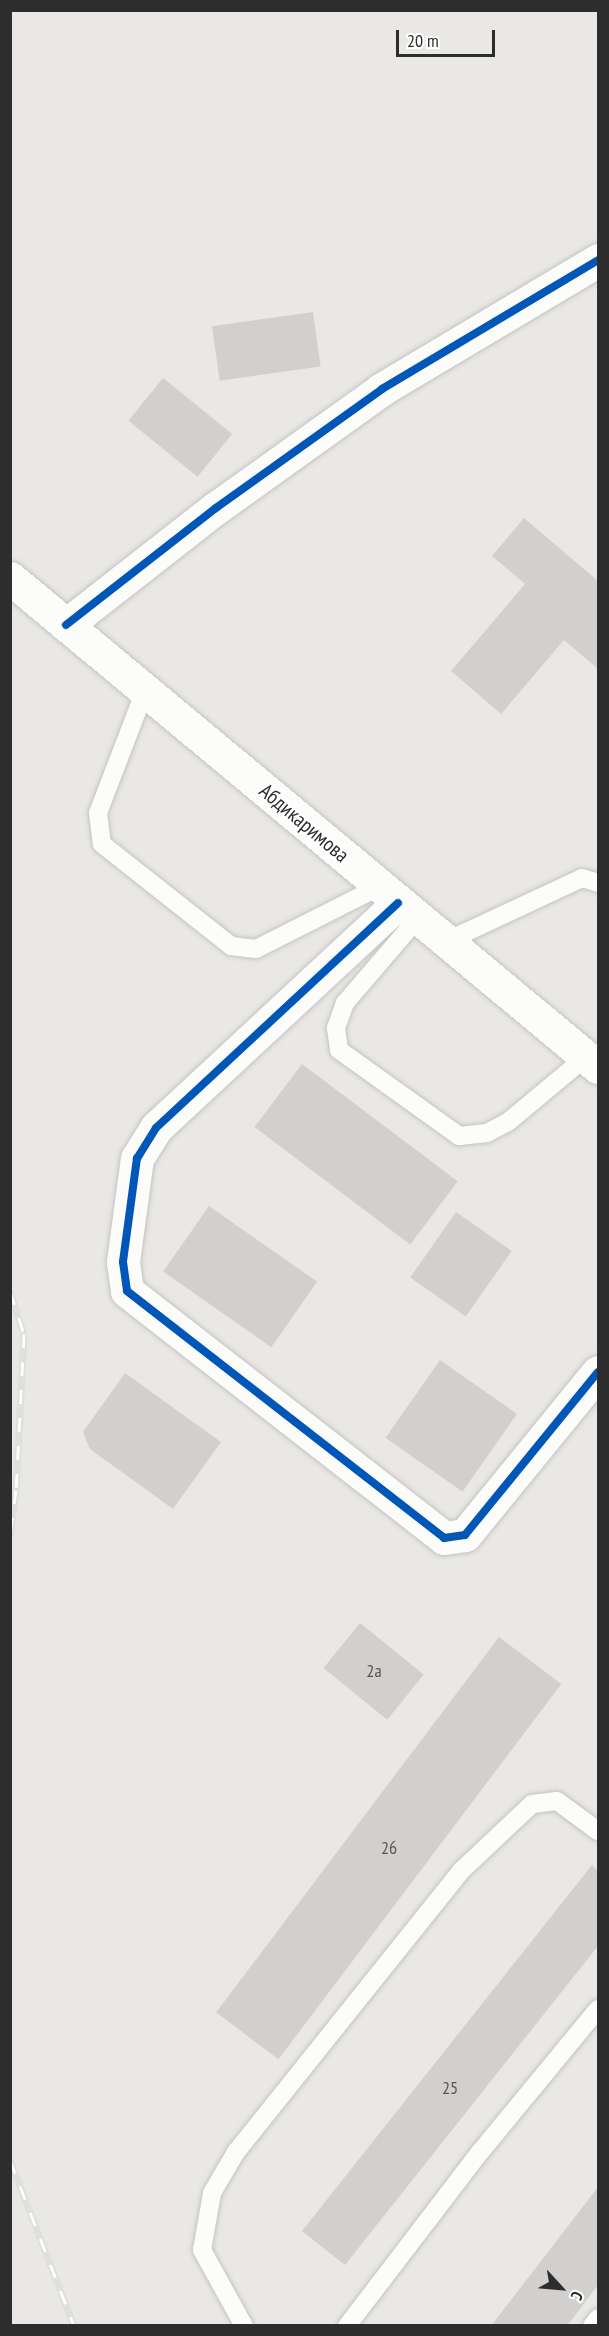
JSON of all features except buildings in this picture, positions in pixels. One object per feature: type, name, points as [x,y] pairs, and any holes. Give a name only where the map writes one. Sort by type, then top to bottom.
[{"type":"street","points":[[66,625],[216,508],[382,389],[598,260]]},
{"type":"street","name":"Абдикаримова","points":[[10,578],[146,688],[398,903],[592,1062]]},
{"type":"street","points":[[398,903],[156,1128],[137,1158],[123,1262],[127,1291],[444,1538],[465,1535],[598,1372]]},
{"type":"lane","points":[[146,688],[98,813],[102,844],[231,946],[256,949],[398,903]]},
{"type":"lane","points":[[445,942],[582,878],[598,884]]},
{"type":"lane","points":[[398,903],[345,1003],[336,1028],[339,1050],[459,1136],[487,1133],[508,1122],[592,1062]]},
{"type":"lane","points":[[244,2325],[202,2250],[212,2193],[236,2152],[462,1870],[532,1804],[557,1801],[598,1831]]},
{"type":"lane","points":[[347,2325],[481,2151],[598,2009]]},
{"type":"lane","points":[[592,2325],[598,2318]]},
{"type":"railway","points":[[10,1291],[24,1334],[16,1490],[10,1536]]},
{"type":"railway","points":[[10,2160],[74,2326]]},
{"type":"cycle path","points":[[66,625],[216,508],[382,389],[598,260]]},
{"type":"cycle path","points":[[398,903],[156,1128],[137,1158],[123,1262],[127,1291],[444,1538],[465,1535],[598,1372]]}]
